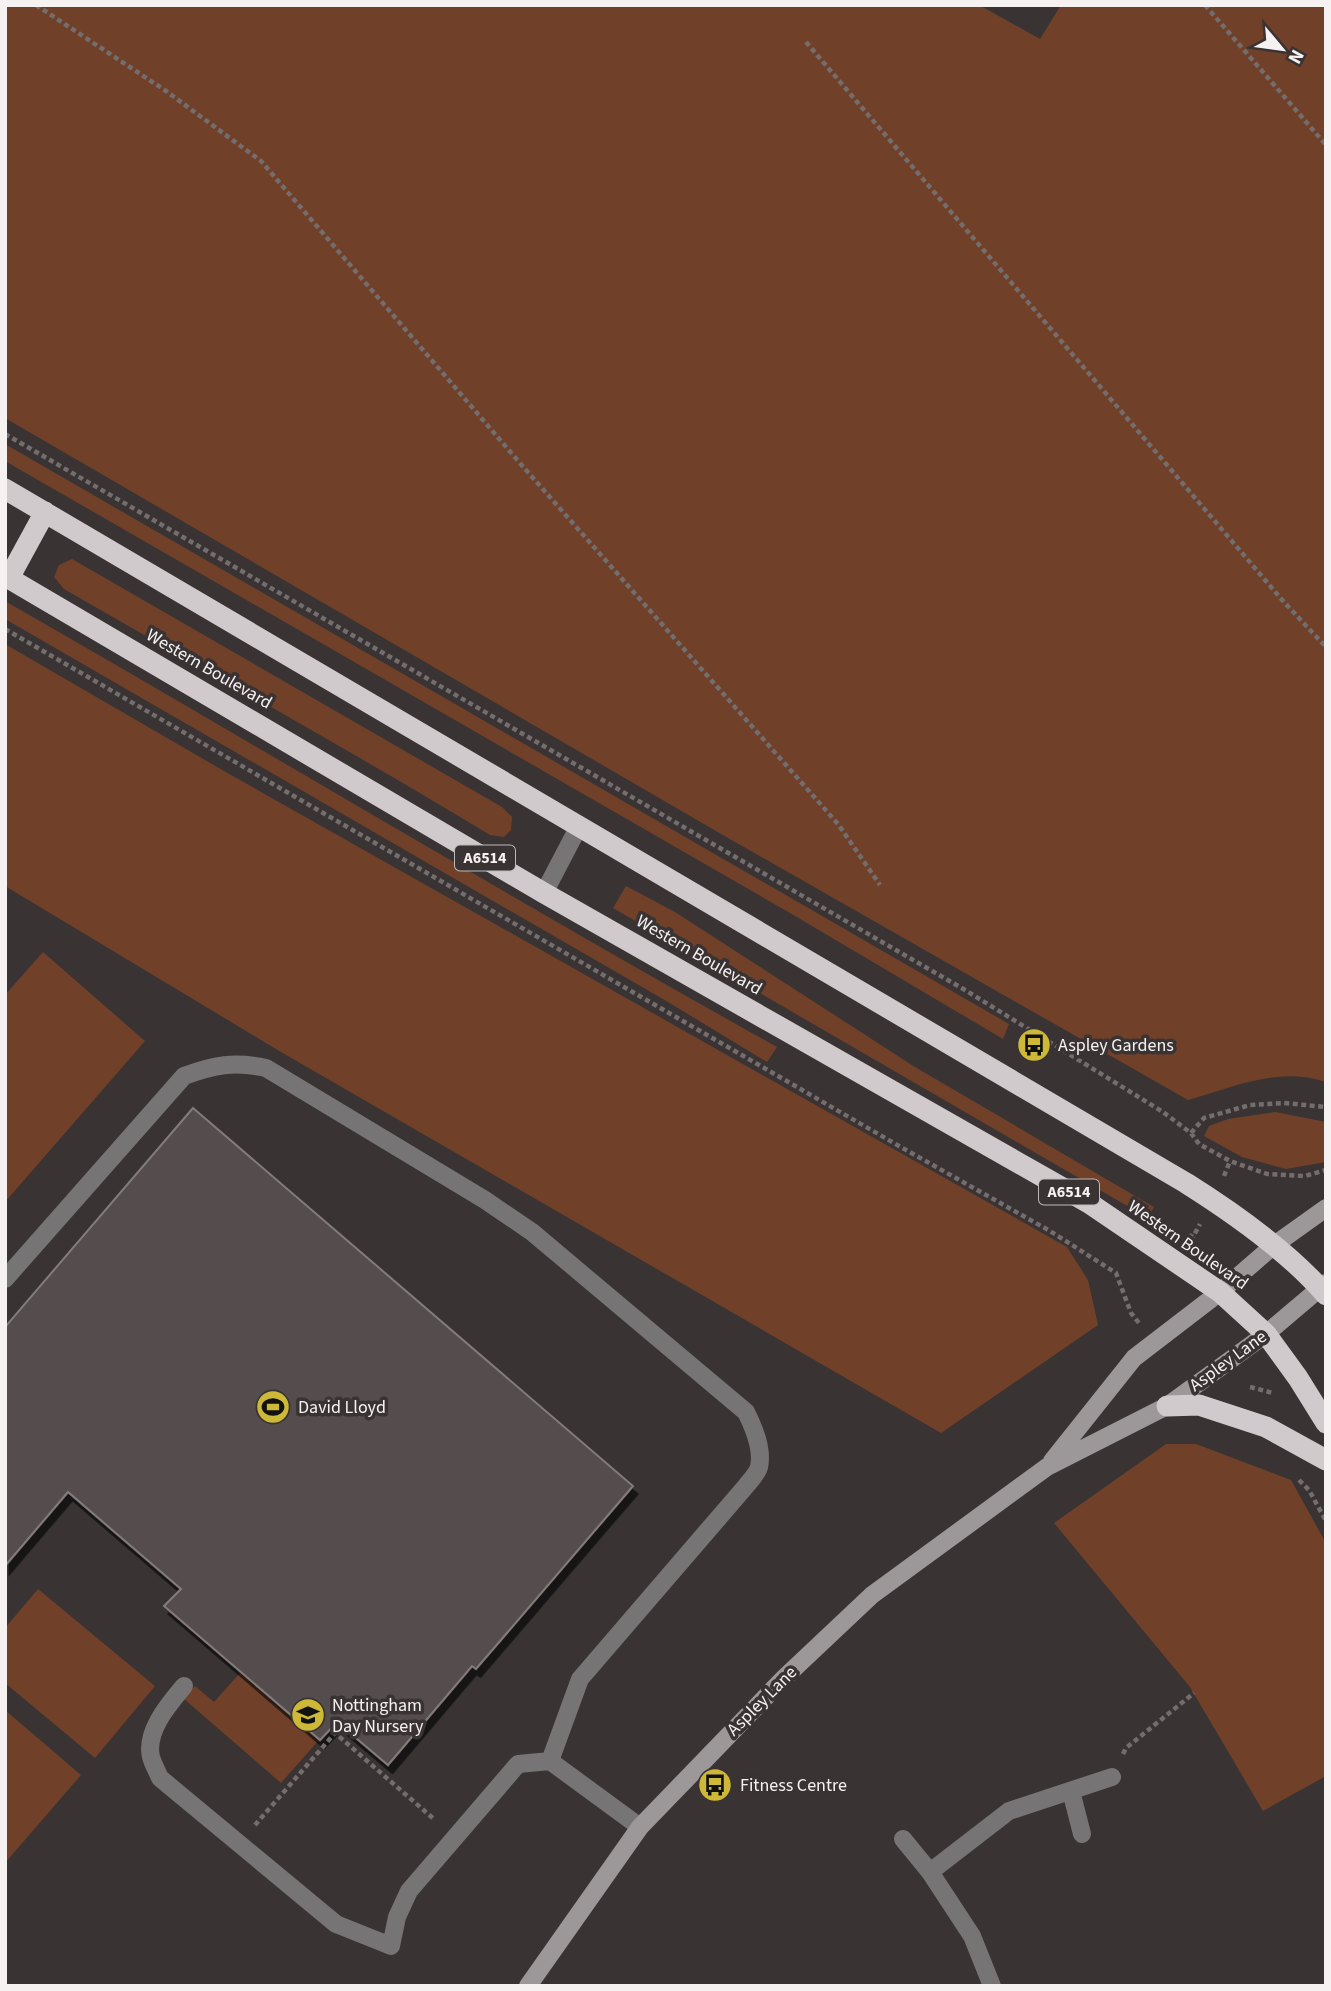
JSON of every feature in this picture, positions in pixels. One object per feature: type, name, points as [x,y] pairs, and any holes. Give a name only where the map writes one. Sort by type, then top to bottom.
[{"type":"highway","points":[[5,489],[1212,1200],[1324,1289]]},
{"type":"highway","points":[[7,577],[45,512]]},
{"type":"highway","name":"Western Boulevard","points":[[7,577],[544,892],[1089,1203],[1220,1292],[1266,1334],[1326,1423]]},
{"type":"highway","points":[[1167,1406],[1199,1405],[1266,1427],[1326,1460]]},
{"type":"main road","name":"Aspley Lane","points":[[1048,1467],[1134,1358],[1220,1292],[1273,1246],[1326,1209]]},
{"type":"main road","name":"Aspley Lane","points":[[528,1986],[640,1827],[784,1678],[873,1595],[1048,1467],[1167,1406],[1324,1289]]},
{"type":"street","points":[[544,892],[579,826]]},
{"type":"street","points":[[5,1279],[184,1076],[215,1065],[247,1064],[266,1068],[485,1200],[532,1232],[746,1412],[754,1427],[759,1449],[758,1469],[580,1679],[550,1761]]},
{"type":"street","points":[[184,1686],[164,1709],[153,1737],[150,1755],[160,1778],[336,1924],[391,1946],[397,1917],[409,1891],[517,1764],[550,1761],[640,1827]]},
{"type":"street","points":[[930,1872],[1009,1811],[1112,1777]]},
{"type":"street","points":[[1071,1791],[1082,1834]]},
{"type":"street","points":[[903,1839],[930,1872],[972,1936],[992,1986]]},
{"type":"path","points":[[36,5],[166,92],[261,161],[519,462],[838,824],[880,885]]},
{"type":"path","points":[[1205,5],[1326,145]]},
{"type":"path","points":[[806,42],[1283,601],[1326,647]]},
{"type":"path","points":[[5,434],[965,990],[1163,1112],[1191,1133],[1199,1144],[1230,1160],[1267,1174],[1305,1176],[1326,1170]]},
{"type":"path","points":[[5,629],[1050,1231],[1116,1272],[1131,1313],[1153,1341]]},
{"type":"path","points":[[1191,1133],[1204,1118],[1250,1105],[1284,1102],[1326,1107]]},
{"type":"path","points":[[1183,1231],[1193,1237],[1230,1160]]},
{"type":"path","points":[[1116,1272],[1144,1241]]},
{"type":"path","points":[[1219,1367],[1231,1381],[1250,1387],[1241,1419]]},
{"type":"path","points":[[1293,1472],[1309,1490],[1326,1521]]},
{"type":"path","points":[[1112,1777],[1126,1748],[1194,1693]]},
{"type":"path","points":[[239,1844],[335,1733],[453,1837]]},
{"type":"shaded area","points":[[5,5],[979,5],[1040,39],[1061,5],[1326,5],[1326,1082],[1291,1076],[1274,1077],[1239,1084],[1188,1100],[728,838],[5,418]]},
{"type":"shaded area","points":[[5,444],[1009,1024],[1003,1039],[790,913],[5,461]]},
{"type":"shaded area","points":[[72,559],[502,807],[512,817],[511,830],[504,837],[490,835],[64,589],[54,577],[59,565]]},
{"type":"shaded area","points":[[5,601],[777,1047],[767,1062],[668,1002],[5,619]]},
{"type":"shaded area","points":[[5,644],[224,771],[1067,1247],[1088,1280],[1098,1325],[941,1433],[281,1052],[5,886]]},
{"type":"shaded area","points":[[626,886],[675,912],[915,1067],[1154,1207],[1148,1218],[613,908]]},
{"type":"shaded area","points":[[43,952],[145,1041],[5,1202],[5,995]]},
{"type":"shaded area","points":[[1275,1112],[1326,1122],[1326,1162],[1286,1169],[1242,1157],[1204,1136],[1209,1126],[1228,1119]]},
{"type":"shaded area","points":[[1166,1444],[1196,1444],[1291,1480],[1326,1543],[1326,1776],[1263,1811],[1190,1687],[1054,1523]]},
{"type":"shaded area","points":[[38,1589],[155,1686],[95,1758],[5,1683],[5,1628]]},
{"type":"shaded area","points":[[240,1673],[318,1741],[281,1783],[184,1699],[195,1686],[214,1702]]},
{"type":"shaded area","points":[[5,1710],[81,1775],[5,1863]]},
{"type":"building","name":"David Lloyd","points":[[193,1108],[633,1486],[476,1669],[472,1666],[388,1765],[337,1722],[320,1740],[164,1606],[181,1589],[68,1492],[5,1566],[5,1327]]},
{"type":"place","name":"Aspley Gardens","points":[[1034,1045]]},
{"type":"place","name":"David Lloyd","points":[[273,1407]]},
{"type":"place","name":"Nottingham Day Nursery","points":[[308,1715]]},
{"type":"place","name":"Fitness Centre","points":[[715,1785]]}]
